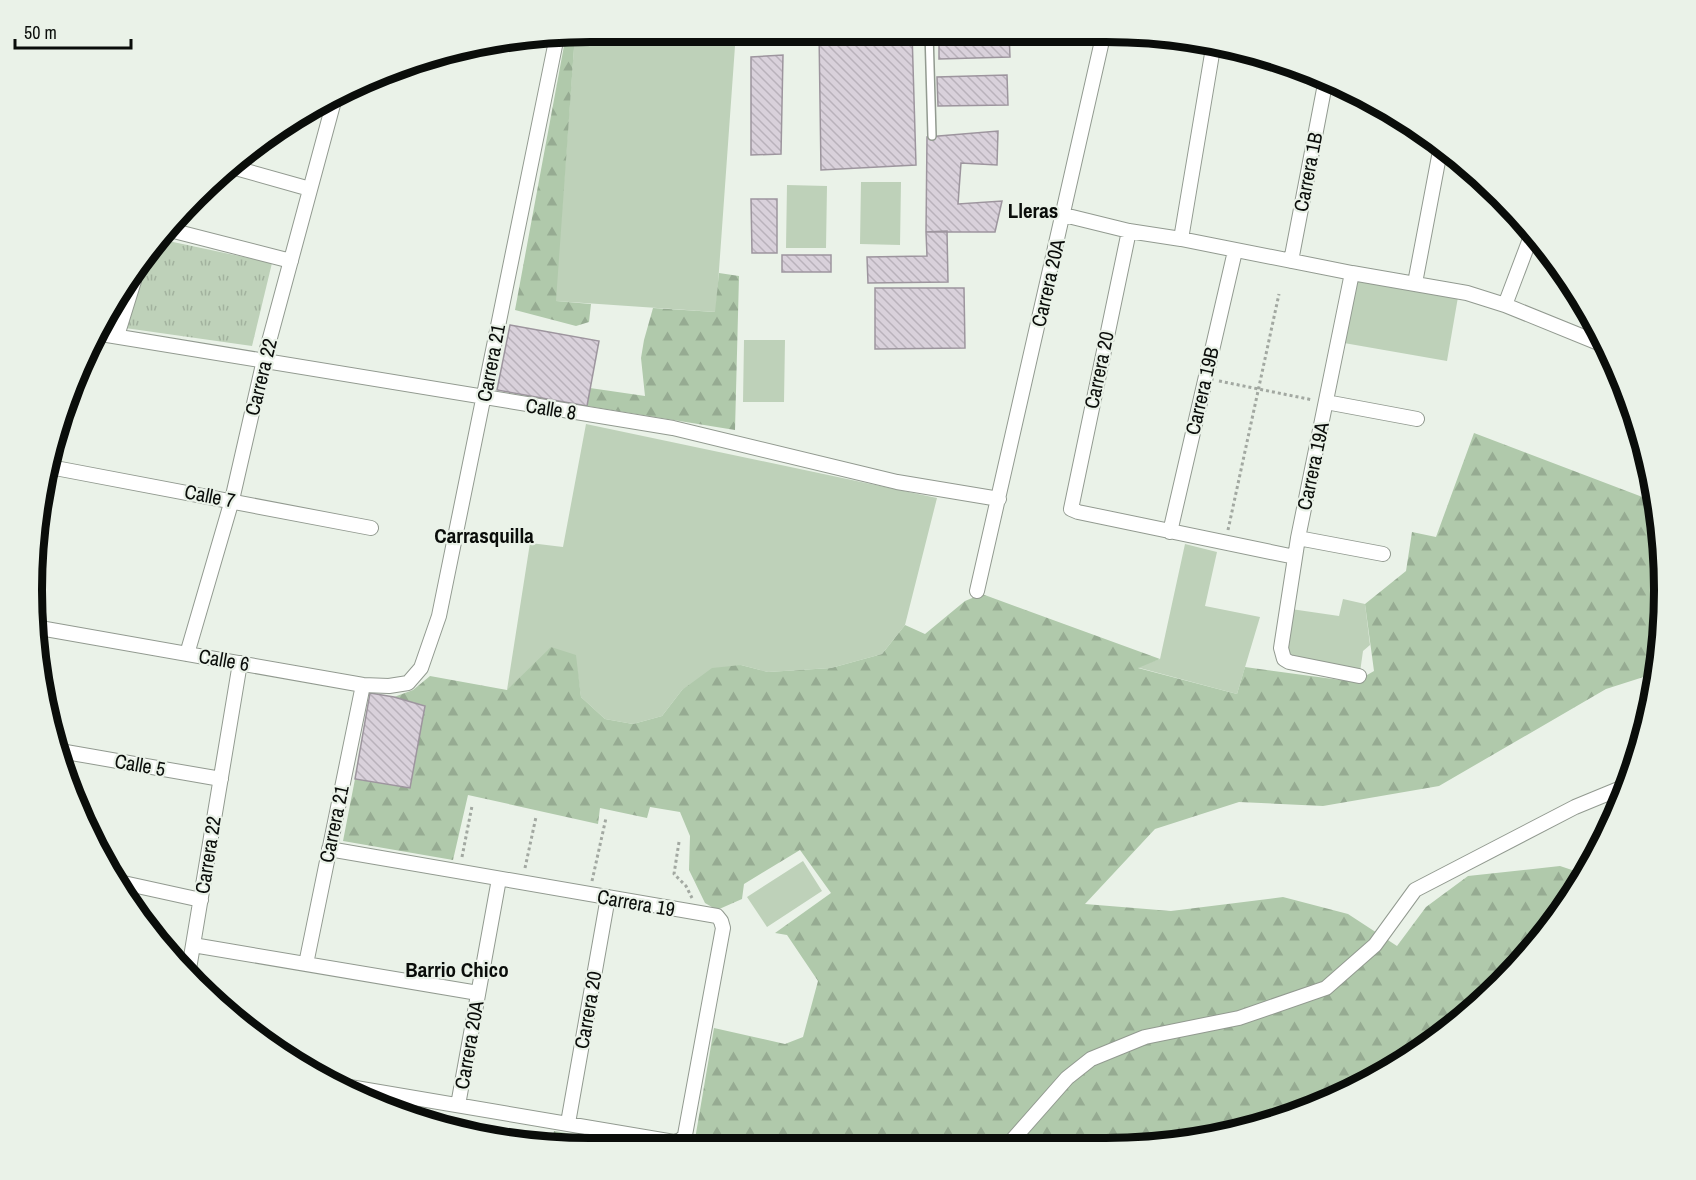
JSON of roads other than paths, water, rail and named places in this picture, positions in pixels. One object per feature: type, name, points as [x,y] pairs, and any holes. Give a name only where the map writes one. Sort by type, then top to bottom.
[{"type":"street","name":"Carrera 20A","points":[[977,591],[1102,42]]},
{"type":"street","name":"Carrera 21","points":[[408,683],[421,668],[439,616],[556,43]]},
{"type":"street","points":[[1180,238],[1212,53]]},
{"type":"street","name":"Carrera 1B","points":[[1291,261],[1324,88]]},
{"type":"street","name":"Carrera 22","points":[[187,654],[232,500],[264,360],[310,189],[328,109]]},
{"type":"street","points":[[1415,283],[1439,155]]},
{"type":"street","points":[[239,169],[310,189]]},
{"type":"street","points":[[1064,216],[1129,231],[1180,238],[1235,251],[1467,293],[1505,305],[1593,341]]},
{"type":"street","name":"Carrera 20","points":[[1129,231],[1071,509],[1170,532]]},
{"type":"street","points":[[176,232],[291,261]]},
{"type":"street","points":[[1505,305],[1529,242]]},
{"type":"street","name":"Carrera 19B","points":[[1170,532],[1235,251]]},
{"type":"street","name":"Carrera 19A","points":[[1352,273],[1298,538],[1281,648],[1284,659],[1359,676]]},
{"type":"street","points":[[117,336],[131,292]]},
{"type":"street","name":"Calle 8","points":[[106,335],[673,428],[897,482],[999,499]]},
{"type":"street","points":[[1326,402],[1417,419]]},
{"type":"street","name":"Calle 7","points":[[56,468],[370,528]]},
{"type":"street","points":[[1170,532],[1295,557]]},
{"type":"street","points":[[1298,538],[1383,554]]},
{"type":"street","name":"Calle 6","points":[[43,629],[363,685],[389,686],[408,683]]},
{"type":"street","name":"Carrera 22","points":[[190,963],[240,663]]},
{"type":"street","name":"Carrera 21","points":[[306,964],[363,685]]},
{"type":"street","name":"Calle 5","points":[[67,752],[221,778]]},
{"type":"street","points":[[1014,1138],[1067,1078],[1091,1059],[1145,1037],[1239,1018],[1326,988],[1375,945],[1415,890],[1575,807],[1616,790]]},
{"type":"street","name":"Carrera 19","points":[[329,849],[717,916],[723,928],[683,1138]]},
{"type":"street","name":"Carrera 20A","points":[[458,1105],[499,879]]},
{"type":"street","points":[[128,884],[201,900]]},
{"type":"street","name":"Carrera 20","points":[[568,1123],[608,897]]},
{"type":"street","points":[[193,945],[478,993]]},
{"type":"street","points":[[391,1100],[458,1105],[568,1123]]},
{"type":"street","name":"Carrera 19","points":[[568,1123],[652,1138]]},
{"type":"lane","points":[[929,42],[932,136]]},
{"type":"district","name":"Lleras","points":[[1033,211]]},
{"type":"district","name":"Carrasquilla","points":[[484,536]]},
{"type":"district","name":"Barrio Chico","points":[[457,970]]}]
